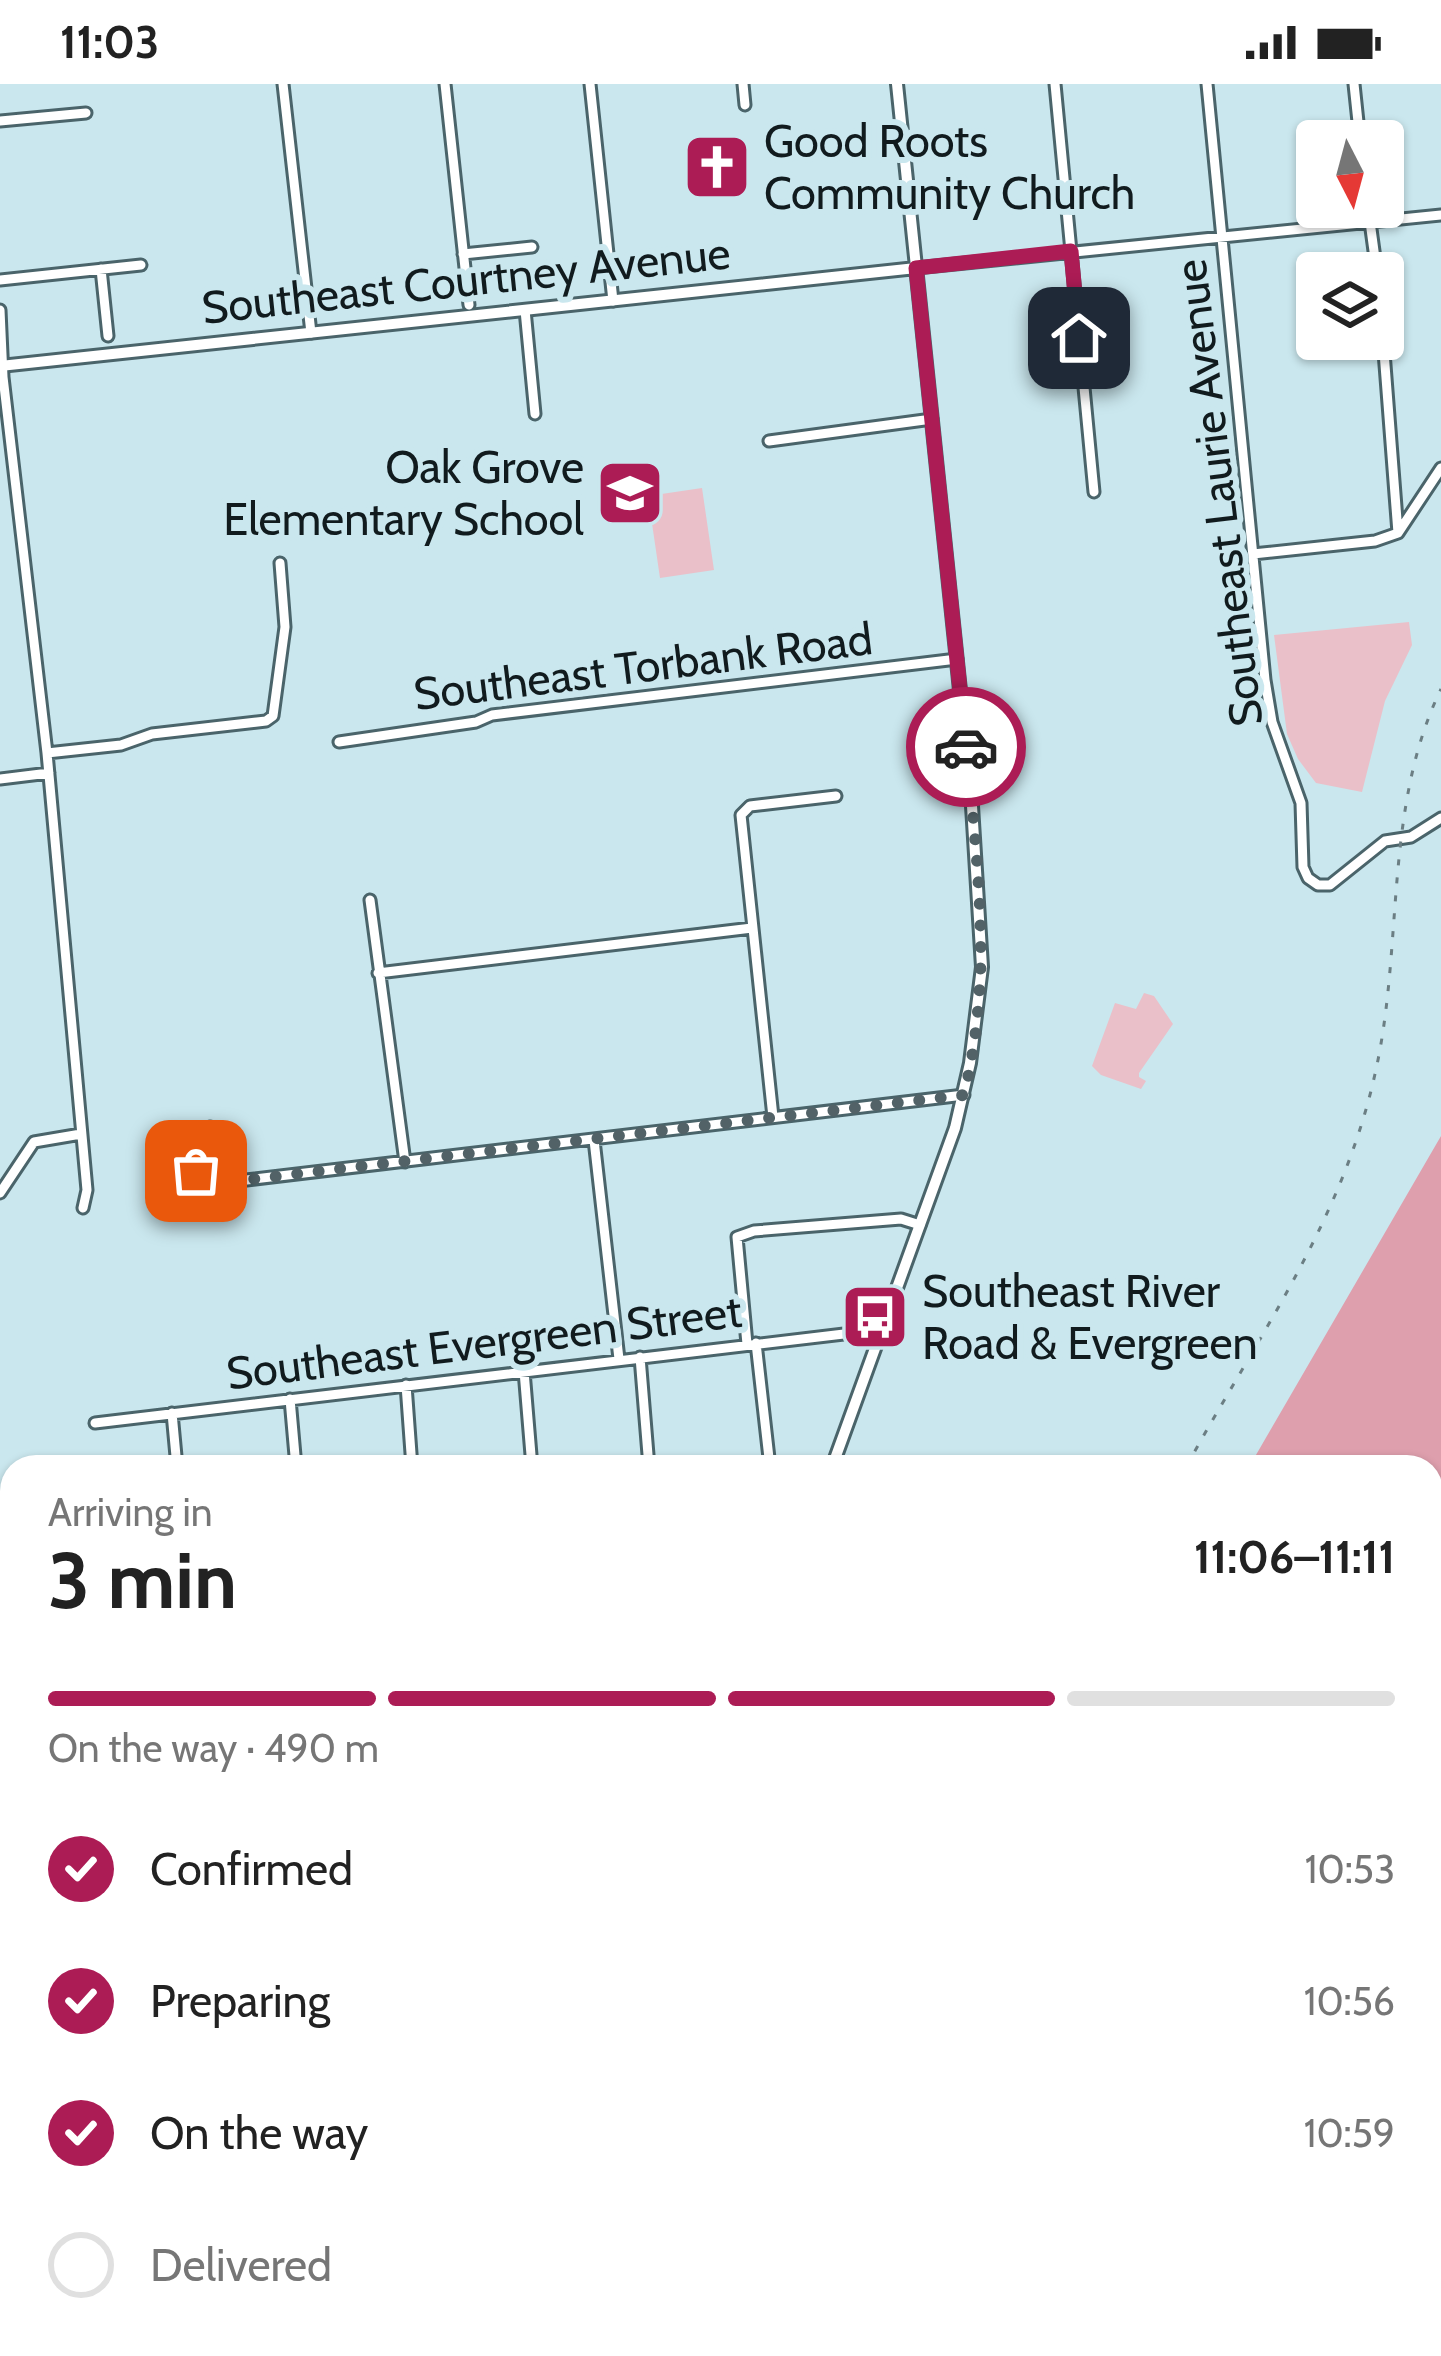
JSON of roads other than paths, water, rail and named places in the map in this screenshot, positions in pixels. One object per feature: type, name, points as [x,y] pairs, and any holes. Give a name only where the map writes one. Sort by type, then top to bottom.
[{"type":"street","points":[[283,84],[311,333]]},
{"type":"street","points":[[445,84],[469,311]]},
{"type":"street","points":[[590,84],[613,301]]},
{"type":"street","points":[[743,84],[746,105]]},
{"type":"street","points":[[836,1455],[964,1095],[982,951],[957,659],[897,84]]},
{"type":"street","points":[[1055,84],[1094,492]]},
{"type":"street","name":"Southeast Laurie Avenue","points":[[1207,84],[1269,705],[1301,803],[1303,867],[1318,885],[1330,885],[1385,841],[1411,837],[1441,818]]},
{"type":"street","points":[[1354,84],[1358,120]]},
{"type":"street","points":[[0,121],[86,113]]},
{"type":"street","name":"Southeast Courtney Avenue","points":[[1404,218],[1441,215]]},
{"type":"street","name":"Southeast Courtney Avenue","points":[[2,366],[469,311],[525,310],[1302,228]]},
{"type":"street","points":[[463,254],[532,247]]},
{"type":"street","points":[[0,280],[141,265]]},
{"type":"street","points":[[101,269],[108,336]]},
{"type":"street","points":[[0,310],[2,366],[49,773],[87,1190],[82,1208]]},
{"type":"street","points":[[525,310],[535,413]]},
{"type":"street","points":[[1384,360],[1398,532]]},
{"type":"street","points":[[770,441],[932,419]]},
{"type":"street","points":[[1253,554],[1375,541],[1398,532],[1441,469]]},
{"type":"street","points":[[47,753],[121,745],[152,734],[266,721],[273,716],[285,628],[280,563]]},
{"type":"street","name":"Southeast Torbank Road","points":[[339,742],[492,716],[957,659]]},
{"type":"street","points":[[0,779],[49,773]]},
{"type":"street","points":[[772,1117],[741,815],[750,806],[836,796]]},
{"type":"street","points":[[370,900],[405,1162]]},
{"type":"street","points":[[378,973],[752,928]]},
{"type":"street","points":[[210,1127],[196,1171],[201,1181],[220,1183],[964,1095]]},
{"type":"street","points":[[0,1192],[34,1142],[81,1134]]},
{"type":"street","points":[[594,1140],[619,1359]]},
{"type":"street","points":[[768,1455],[737,1238],[754,1232],[901,1219],[920,1225]]},
{"type":"street","name":"Southeast Evergreen Street","points":[[95,1424],[752,1343],[869,1331],[881,1335]]},
{"type":"street","points":[[640,1357],[648,1455]]},
{"type":"street","points":[[524,1371],[531,1455]]},
{"type":"street","points":[[406,1385],[411,1455]]},
{"type":"street","points":[[290,1399],[295,1455]]},
{"type":"street","points":[[172,1413],[176,1455]]},
{"type":"railway","points":[[1193,1455],[1320,1229],[1360,1128],[1384,1026],[1410,782],[1441,689]]},
{"type":"place","name":"Good Roots Community Church","points":[[717,167]]},
{"type":"place","name":"Oak Grove Elementary School","points":[[630,493]]},
{"type":"place","name":"Southeast River Road & Evergreen","points":[[875,1317]]}]
